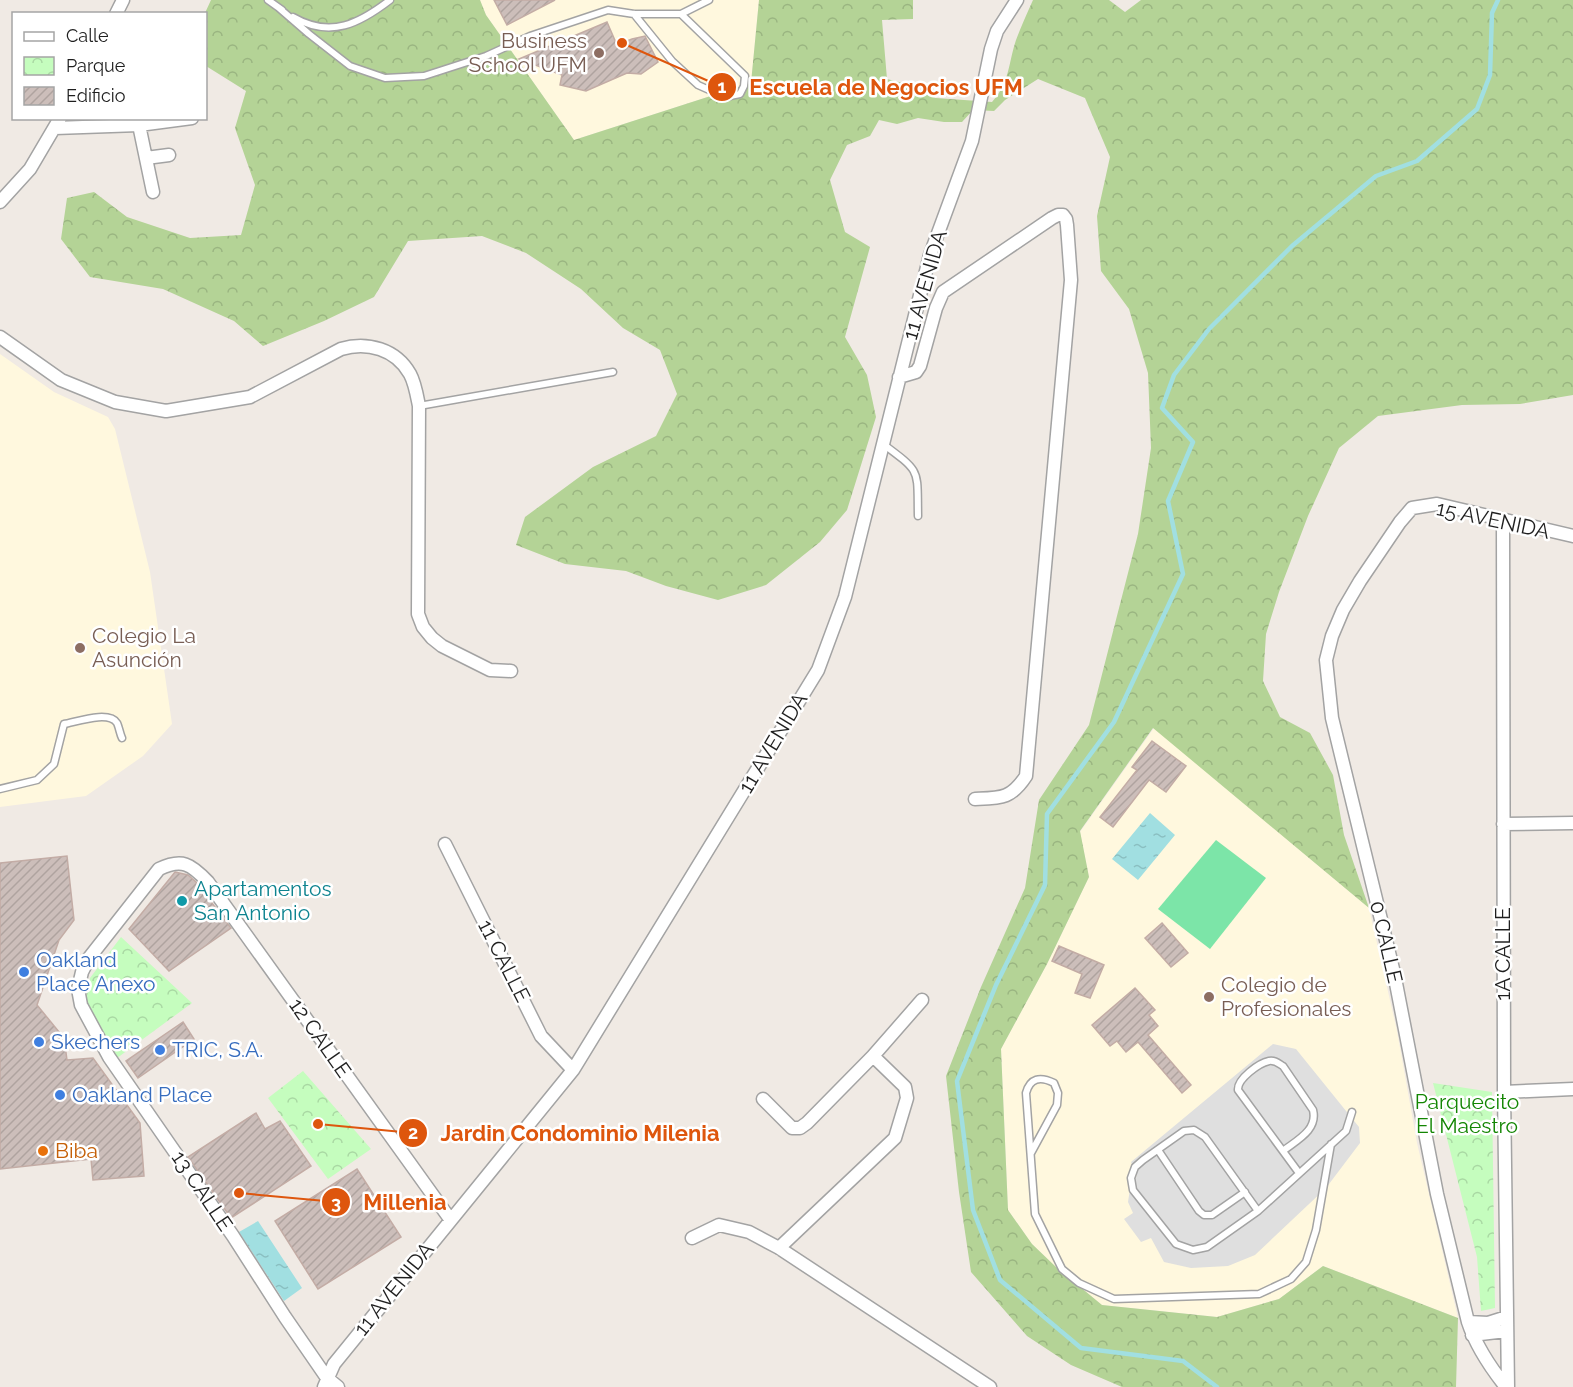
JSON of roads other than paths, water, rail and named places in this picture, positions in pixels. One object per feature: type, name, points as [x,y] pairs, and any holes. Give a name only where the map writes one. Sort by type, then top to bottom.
[{"type":"street","name":"11 AVENIDA","points":[[326,1382],[334,1364],[573,1070],[818,670],[845,597],[930,255],[972,141],[997,31],[1017,0]]},
{"type":"street","points":[[0,202],[30,169],[58,123],[140,125],[177,120]]},
{"type":"street","points":[[140,125],[153,192]]},
{"type":"street","points":[[146,159],[169,155]]},
{"type":"street","points":[[899,377],[916,372],[920,366],[936,308],[943,292],[1052,218],[1063,215],[1067,225],[1071,280],[1026,776],[1017,789],[1003,798],[975,799]]},
{"type":"street","points":[[0,337],[62,380],[115,402],[166,411],[250,397],[341,349],[360,345],[390,353],[406,367],[412,376],[419,406],[418,614],[423,627],[442,646],[490,670],[511,671]]},
{"type":"street","name":"15 AVENIDA","points":[[1412,508],[1437,504],[1573,536]]},
{"type":"street","name":"0 CALLE","points":[[1412,508],[1373,561],[1343,610],[1332,636],[1326,660],[1328,687],[1332,718],[1394,973],[1437,1194],[1468,1322],[1472,1335],[1491,1368],[1507,1387]]},
{"type":"street","name":"1A CALLE","points":[[1503,520],[1507,1387]]},
{"type":"street","points":[[1503,824],[1573,823]]},
{"type":"street","name":"11 CALLE","points":[[446,844],[541,1036],[573,1070]]},
{"type":"street","name":"12 CALLE","points":[[78,989],[82,972],[89,958],[159,869],[172,863],[184,863],[196,869],[208,882],[450,1219]]},
{"type":"street","name":"13 CALLE","points":[[78,989],[81,1005],[109,1057],[326,1382],[338,1387]]},
{"type":"street","points":[[763,1099],[792,1128],[800,1128],[873,1056],[922,1000]]},
{"type":"street","points":[[779,1248],[895,1138],[907,1098],[905,1087],[873,1056]]},
{"type":"street","points":[[1504,1092],[1573,1089]]},
{"type":"street","points":[[692,1238],[719,1226],[748,1232],[779,1248],[990,1387]]},
{"type":"street","points":[[1468,1322],[1488,1323],[1507,1317]]},
{"type":"street","points":[[1472,1335],[1506,1331]]},
{"type":"lane","points":[[268,0],[297,20],[308,24],[339,27],[367,18],[390,0]]},
{"type":"lane","points":[[279,8],[350,66],[385,78],[424,76],[486,56],[530,36],[608,10],[634,14],[681,14],[709,0]]},
{"type":"lane","points":[[634,14],[672,61],[698,85],[724,97],[740,94],[745,76],[681,14]]},
{"type":"lane","points":[[419,406],[613,372]]},
{"type":"lane","points":[[883,444],[907,462],[917,474],[918,516]]},
{"type":"lane","points":[[0,789],[37,780],[54,764],[64,724],[104,716],[117,723],[122,738]]},
{"type":"lane","points":[[1283,1151],[1312,1126],[1315,1118],[1313,1110],[1283,1066],[1275,1061],[1267,1061],[1241,1079],[1238,1090],[1299,1173]]},
{"type":"lane","points":[[1031,1153],[1057,1106],[1058,1093],[1054,1083],[1045,1079],[1034,1079],[1028,1085],[1026,1093],[1035,1214],[1062,1269],[1079,1283],[1114,1299],[1259,1294],[1291,1279],[1306,1262],[1316,1230],[1332,1144]]},
{"type":"lane","points":[[1258,1211],[1205,1137],[1194,1130],[1184,1131],[1135,1167],[1131,1178],[1134,1190],[1176,1244],[1193,1250],[1207,1247],[1258,1211],[1346,1131],[1352,1112]]},
{"type":"lane","points":[[1158,1150],[1204,1215],[1212,1215],[1245,1192]]},
{"type":"water","points":[[1150,813],[1175,835],[1138,880],[1112,859]]},
{"type":"water","points":[[258,1221],[302,1288],[284,1301],[239,1232]]},
{"type":"waterway","points":[[1217,1387],[1183,1361],[1081,1348],[1000,1280],[973,1210],[957,1081],[996,985],[1045,885],[1047,814],[1114,722],[1183,574],[1168,501],[1193,442],[1162,408],[1174,375],[1209,329],[1292,246],[1376,176],[1417,161],[1477,109],[1490,75],[1492,13],[1498,0]]},
{"type":"place","name":"Escuela de Negocios UFM","points":[[622,43]]},
{"type":"place","name":"Business School UFM","points":[[599,53]]},
{"type":"place","name":"Colegio La Asunción","points":[[80,648]]},
{"type":"place","name":"Apartamentos San Antonio","points":[[182,901]]},
{"type":"place","name":"Oakland Place Anexo","points":[[24,972]]},
{"type":"place","name":"Colegio de Profesionales","points":[[1209,997]]},
{"type":"place","name":"Skechers","points":[[39,1042]]},
{"type":"place","name":"TRIC, S.A.","points":[[160,1050]]},
{"type":"place","name":"Oakland Place","points":[[60,1095]]},
{"type":"place","name":"Jardin Condominio Milenia","points":[[318,1124]]},
{"type":"place","name":"Biba","points":[[43,1151]]},
{"type":"place","name":"Millenia","points":[[239,1193]]},
{"type":"park label","name":"Parquecito El Maestro","points":[[1467,1114]]}]
